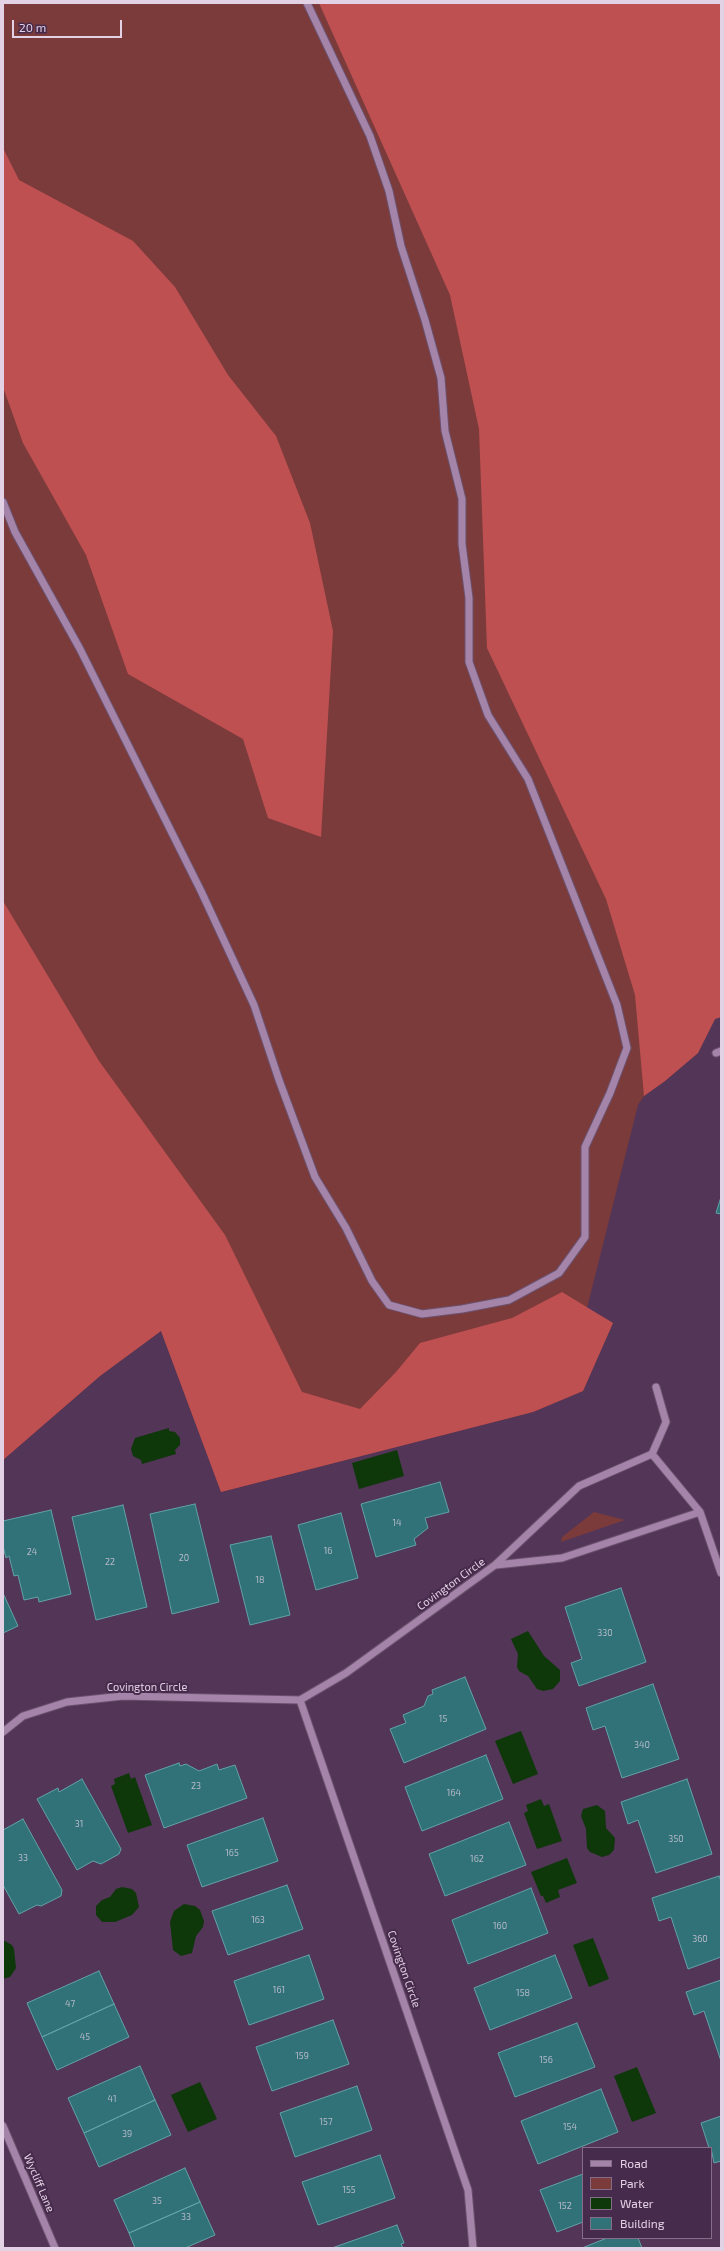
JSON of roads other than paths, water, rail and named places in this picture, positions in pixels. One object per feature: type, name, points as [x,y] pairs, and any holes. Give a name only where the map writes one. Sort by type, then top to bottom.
[{"type":"street","points":[[3,502],[15,532],[80,649],[201,891],[254,1004],[279,1080],[315,1177],[346,1228],[372,1281],[389,1305],[422,1314],[462,1309],[509,1300],[558,1273],[585,1237],[585,1147],[610,1093],[627,1048],[617,1004],[528,779],[488,715],[469,662],[469,598],[462,544],[462,499],[444,431],[441,378],[425,320],[401,246],[389,191],[370,136],[307,3]]},
{"type":"street","points":[[656,1387],[666,1422],[652,1454],[700,1512],[721,1573]]},
{"type":"street","name":"Covington Circle","points":[[3,1732],[23,1716],[67,1702],[124,1696],[300,1700],[346,1674],[495,1565],[579,1486],[652,1454]]},
{"type":"street","name":"Covington Circle","points":[[495,1565],[562,1558],[700,1512]]},
{"type":"street","name":"Covington Circle","points":[[300,1700],[468,2190],[473,2248]]},
{"type":"street","name":"Wycliff Lane","points":[[3,2126],[54,2248]]},
{"type":"water","points":[[169,1428],[169,1431],[175,1432],[180,1438],[180,1445],[175,1450],[176,1454],[142,1464],[141,1460],[133,1456],[131,1449],[135,1438]]},
{"type":"water","points":[[397,1450],[404,1476],[359,1489],[352,1463]]},
{"type":"water","points":[[528,1631],[544,1656],[560,1670],[560,1681],[553,1689],[543,1691],[537,1689],[528,1676],[519,1671],[517,1667],[518,1654],[511,1639]]},
{"type":"water","points":[[521,1731],[538,1774],[513,1784],[495,1741]]},
{"type":"water","points":[[129,1773],[131,1779],[135,1777],[152,1825],[128,1833],[111,1786],[115,1784],[114,1779]]},
{"type":"water","points":[[541,1799],[544,1806],[549,1804],[562,1841],[537,1849],[524,1813],[528,1811],[526,1805]]},
{"type":"water","points":[[597,1805],[605,1811],[606,1828],[615,1838],[614,1850],[609,1855],[602,1857],[590,1852],[587,1848],[586,1829],[581,1816],[583,1809]]},
{"type":"water","points":[[567,1858],[577,1883],[558,1890],[560,1897],[546,1903],[543,1896],[541,1896],[531,1872]]},
{"type":"water","points":[[122,1887],[132,1889],[136,1893],[139,1907],[132,1915],[115,1922],[102,1922],[96,1915],[96,1906],[102,1900],[110,1897],[116,1889]]},
{"type":"water","points":[[184,1904],[195,1906],[200,1910],[204,1921],[203,1927],[196,1936],[192,1953],[181,1956],[173,1950],[170,1922],[174,1911]]},
{"type":"water","points":[[593,1938],[609,1979],[589,1987],[573,1945]]},
{"type":"water","points":[[3,1940],[12,1945],[14,1949],[16,1968],[10,1977],[3,1979]]},
{"type":"water","points":[[637,2067],[656,2113],[632,2122],[614,2076]]},
{"type":"water","points":[[200,2082],[217,2119],[188,2132],[171,2095]]}]
